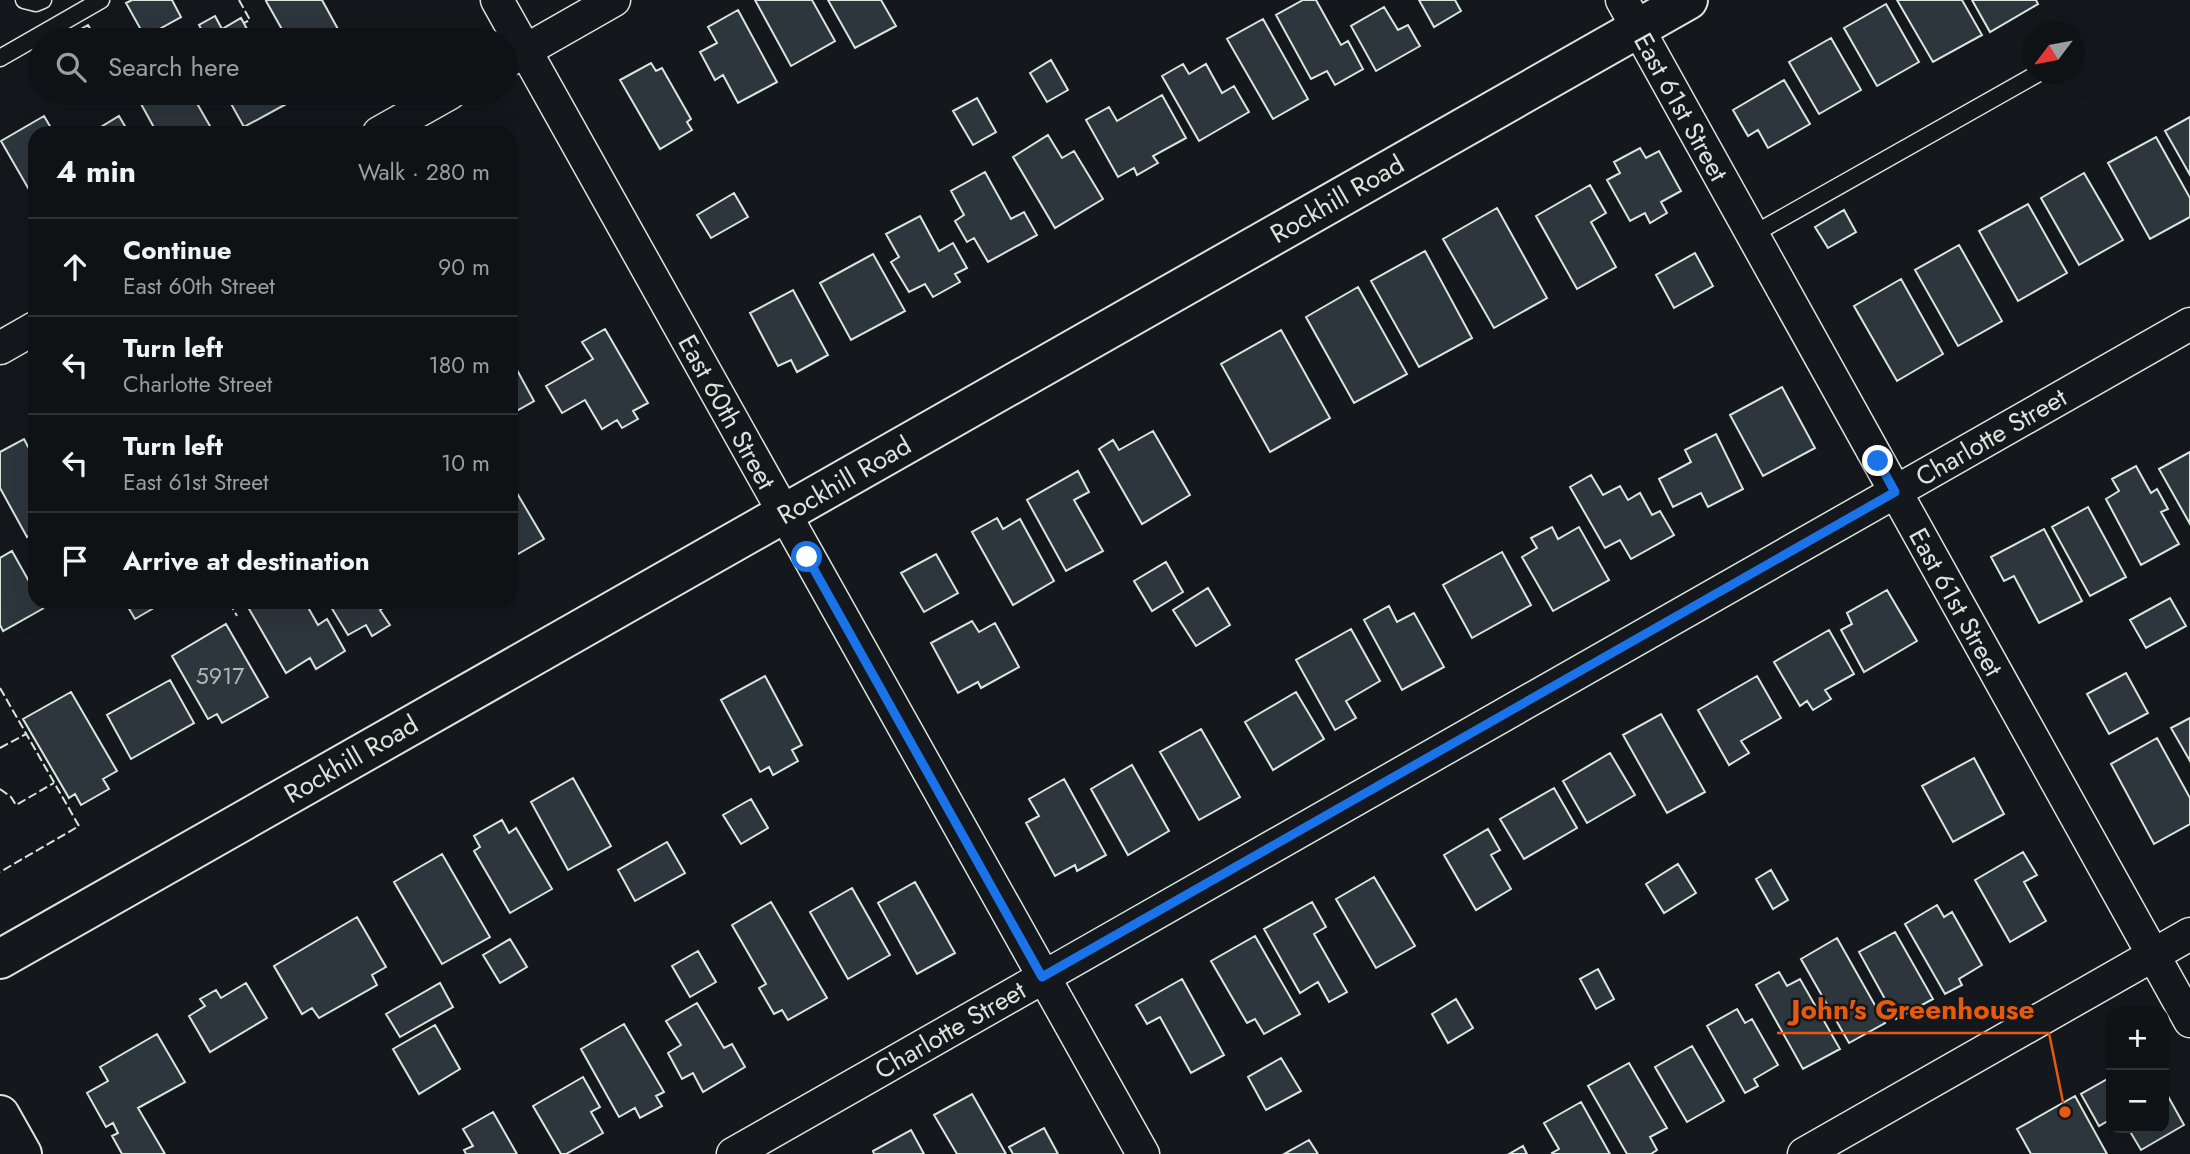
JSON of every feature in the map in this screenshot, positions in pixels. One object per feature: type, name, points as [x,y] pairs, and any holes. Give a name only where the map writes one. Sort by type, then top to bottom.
[{"type":"main road","name":"Rockhill Road","points":[[0,958],[783,514],[1630,14],[1688,0]]},
{"type":"main road","points":[[0,1115],[22,1154]]},
{"type":"street","name":"East 60th Street","points":[[497,0],[506,28]]},
{"type":"street","points":[[518,54],[614,0]]},
{"type":"street","name":"East 61st Street","points":[[1630,14],[2190,1021]]},
{"type":"street","name":"East 60th Street","points":[[518,61],[783,514],[1143,1154]]},
{"type":"street","points":[[391,126],[429,105]]},
{"type":"street","name":"Charlotte Street","points":[[733,1154],[2190,324]]},
{"type":"street","points":[[0,348],[28,332]]},
{"type":"street","points":[[1804,1154],[2190,934]]},
{"type":"lane","points":[[24,0],[36,3],[43,0]]},
{"type":"lane","points":[[52,28],[101,0]]},
{"type":"lane","points":[[0,58],[28,42]]},
{"type":"lane","points":[[1752,235],[2022,82]]},
{"type":"building","points":[[132,0],[172,0],[181,17],[161,28],[140,28],[126,3]]},
{"type":"building","points":[[322,0],[337,28],[281,28],[266,1]]},
{"type":"building","points":[[755,0],[812,0],[835,41],[791,66]]},
{"type":"building","points":[[828,0],[881,0],[896,26],[855,48]]},
{"type":"building","points":[[1303,0],[1316,0],[1341,45],[1348,41],[1363,69],[1335,85],[1327,71],[1311,79],[1276,15]]},
{"type":"building","points":[[1419,0],[1455,0],[1461,11],[1434,27]]},
{"type":"building","points":[[1897,0],[1962,0],[1982,35],[1933,62]]},
{"type":"building","points":[[1972,0],[2036,0],[2038,4],[1990,32]]},
{"type":"building","points":[[1886,4],[1919,62],[1877,86],[1844,28]]},
{"type":"building","points":[[1384,7],[1398,30],[1408,25],[1420,46],[1376,71],[1351,26]]},
{"type":"building","points":[[738,10],[777,82],[738,103],[723,75],[715,80],[700,52],[717,43],[708,27]]},
{"type":"building","points":[[215,16],[221,28],[201,28],[199,25]]},
{"type":"building","points":[[241,18],[246,28],[224,28]]},
{"type":"building","points":[[1263,19],[1308,99],[1273,119],[1227,39]]},
{"type":"building","points":[[1831,38],[1861,90],[1819,114],[1789,62]]},
{"type":"building","points":[[1051,60],[1068,90],[1047,102],[1030,73]]},
{"type":"building","points":[[651,63],[656,71],[662,68],[691,119],[687,122],[692,130],[660,149],[620,80]]},
{"type":"building","points":[[1183,64],[1189,74],[1206,64],[1222,93],[1234,86],[1249,112],[1199,141],[1162,76]]},
{"type":"building","points":[[1784,80],[1810,124],[1768,148],[1758,130],[1748,136],[1733,110]]},
{"type":"building","points":[[1162,95],[1186,138],[1153,156],[1158,163],[1137,175],[1134,168],[1118,177],[1086,120],[1109,107],[1117,121]]},
{"type":"building","points":[[977,98],[996,132],[973,145],[953,111]]},
{"type":"building","points":[[142,105],[198,105],[210,126],[153,126]]},
{"type":"building","points":[[232,105],[284,105],[246,126]]},
{"type":"building","points":[[44,116],[50,126],[28,126],[28,188],[1,141]]},
{"type":"building","points":[[119,116],[125,126],[103,126]]},
{"type":"building","points":[[2190,117],[2190,175],[2165,131]]},
{"type":"building","points":[[1048,135],[1062,158],[1074,151],[1103,199],[1055,228],[1013,157]]},
{"type":"building","points":[[2156,137],[2190,198],[2190,217],[2150,239],[2108,163]]},
{"type":"building","points":[[1640,148],[1646,158],[1659,151],[1681,191],[1661,202],[1667,213],[1650,223],[1645,213],[1630,221],[1607,180],[1620,173],[1614,162]]},
{"type":"building","points":[[985,172],[1011,219],[1024,212],[1037,235],[988,262],[974,238],[967,242],[955,221],[964,215],[951,191]]},
{"type":"building","points":[[2084,173],[2123,240],[2079,265],[2041,198]]},
{"type":"building","points":[[1590,185],[1606,213],[1591,222],[1616,267],[1577,289],[1536,216]]},
{"type":"building","points":[[734,193],[748,217],[711,238],[697,215]]},
{"type":"building","points":[[2028,204],[2067,273],[2018,301],[1979,231]]},
{"type":"building","points":[[1497,208],[1547,298],[1494,328],[1443,239]]},
{"type":"building","points":[[1844,210],[1856,232],[1828,248],[1815,227]]},
{"type":"building","points":[[920,216],[939,251],[953,243],[967,268],[955,274],[960,282],[933,297],[925,284],[909,292],[891,262],[899,257],[886,234]]},
{"type":"building","points":[[1959,245],[2002,321],[1958,346],[1915,270]]},
{"type":"building","points":[[1425,251],[1472,338],[1419,367],[1371,281]]},
{"type":"building","points":[[1695,253],[1713,286],[1674,308],[1656,275]]},
{"type":"building","points":[[873,254],[905,311],[851,340],[820,283]]},
{"type":"building","points":[[1901,279],[1943,354],[1897,381],[1854,306]]},
{"type":"building","points":[[1358,287],[1407,374],[1354,403],[1306,317]]},
{"type":"building","points":[[793,290],[828,355],[797,372],[791,360],[778,366],[750,313]]},
{"type":"building","points":[[605,329],[648,403],[633,411],[638,419],[622,428],[617,420],[602,429],[585,400],[562,413],[546,386],[593,359],[582,342]]},
{"type":"building","points":[[1281,330],[1330,418],[1270,452],[1221,364]]},
{"type":"building","points":[[518,372],[534,401],[518,410]]},
{"type":"building","points":[[1782,387],[1815,448],[1763,476],[1730,415]]},
{"type":"building","points":[[1153,431],[1190,495],[1142,524],[1099,449],[1113,440],[1119,450]]},
{"type":"building","points":[[1716,434],[1743,489],[1708,507],[1701,493],[1673,507],[1659,479],[1691,462],[1685,450]]},
{"type":"building","points":[[24,439],[28,447],[27,537],[0,488],[0,452]]},
{"type":"building","points":[[2190,452],[2190,524],[2159,469]]},
{"type":"building","points":[[2136,466],[2151,493],[2157,489],[2168,509],[2161,512],[2179,544],[2141,565],[2106,499],[2119,491],[2112,479]]},
{"type":"building","points":[[1078,471],[1089,492],[1074,500],[1103,551],[1066,571],[1027,500]]},
{"type":"building","points":[[1591,475],[1603,495],[1620,486],[1628,500],[1640,493],[1652,515],[1660,511],[1674,535],[1631,559],[1620,540],[1605,548],[1570,487]]},
{"type":"building","points":[[518,495],[544,539],[518,554]]},
{"type":"building","points":[[2088,507],[2126,577],[2090,596],[2052,527]]},
{"type":"building","points":[[997,518],[1003,529],[1020,519],[1054,581],[1013,605],[972,532]]},
{"type":"building","points":[[1552,527],[1558,539],[1579,527],[1609,580],[1553,611],[1522,557],[1537,548],[1531,538]]},
{"type":"building","points":[[2044,529],[2082,601],[2039,623],[2014,576],[2004,581],[1991,557]]},
{"type":"building","points":[[12,551],[28,580],[28,609],[42,609],[3,631],[0,625],[0,558]]},
{"type":"building","points":[[1502,552],[1531,605],[1472,638],[1443,585]]},
{"type":"building","points":[[936,554],[958,593],[924,612],[901,573]]},
{"type":"building","points":[[1166,562],[1183,592],[1152,611],[1134,581]]},
{"type":"building","points":[[1208,588],[1230,625],[1196,646],[1173,610]]},
{"type":"building","points":[[1887,590],[1917,641],[1864,672],[1841,630],[1852,624],[1847,613]]},
{"type":"building","points":[[2170,598],[2186,626],[2146,648],[2130,620]]},
{"type":"building","points":[[1389,606],[1397,622],[1414,613],[1444,667],[1402,690],[1364,620]]},
{"type":"building","points":[[129,609],[152,609],[135,619]]},
{"type":"building","points":[[249,609],[309,609],[318,625],[327,619],[345,651],[316,669],[310,658],[286,673]]},
{"type":"building","points":[[332,609],[382,609],[390,625],[372,636],[366,625],[348,635]]},
{"type":"building","points":[[972,621],[979,632],[995,623],[1019,667],[981,688],[978,682],[958,693],[931,643]]},
{"type":"building","points":[[226,624],[268,697],[222,723],[217,714],[208,719],[172,656]]},
{"type":"building","points":[[1351,629],[1380,681],[1346,701],[1356,718],[1335,730],[1296,660]]},
{"type":"building","points":[[1829,630],[1854,674],[1825,690],[1831,699],[1813,710],[1807,701],[1800,706],[1774,662]]},
{"type":"building","points":[[2126,673],[2148,713],[2109,734],[2087,694]]},
{"type":"building","points":[[765,676],[802,745],[792,750],[798,761],[773,775],[769,767],[760,772],[721,700]]},
{"type":"building","points":[[1757,676],[1781,718],[1741,741],[1749,753],[1729,765],[1698,710]]},
{"type":"building","points":[[170,680],[194,723],[131,759],[107,715]]},
{"type":"building","points":[[71,692],[117,771],[103,779],[109,789],[81,805],[75,794],[69,798],[23,719]]},
{"type":"building","points":[[1296,692],[1324,739],[1273,770],[1245,722]]},
{"type":"building","points":[[1661,714],[1705,792],[1667,813],[1623,735]]},
{"type":"building","points":[[2190,718],[2190,761],[2171,728]]},
{"type":"building","points":[[1201,729],[1240,797],[1199,820],[1160,752]]},
{"type":"building","points":[[2157,738],[2190,798],[2190,824],[2154,844],[2111,764]]},
{"type":"building","points":[[1610,753],[1635,795],[1587,823],[1563,781]]},
{"type":"building","points":[[1974,758],[2004,814],[1953,842],[1922,786]]},
{"type":"building","points":[[1132,765],[1169,831],[1128,855],[1091,789]]},
{"type":"building","points":[[573,778],[611,846],[568,870],[531,802]]},
{"type":"building","points":[[1064,779],[1106,855],[1077,871],[1075,865],[1055,876],[1026,823],[1039,816],[1029,799]]},
{"type":"building","points":[[1554,788],[1577,828],[1524,859],[1500,819]]},
{"type":"building","points":[[751,799],[768,828],[741,844],[723,815]]},
{"type":"building","points":[[502,820],[509,833],[516,828],[552,889],[510,913],[474,851],[480,847],[474,836]]},
{"type":"building","points":[[1488,829],[1500,850],[1491,855],[1511,889],[1476,910],[1444,855]]},
{"type":"building","points":[[667,842],[685,873],[635,901],[618,870]]},
{"type":"building","points":[[2023,852],[2037,875],[2024,882],[2046,921],[2010,942],[1975,880]]},
{"type":"building","points":[[442,854],[490,937],[442,964],[394,882]]},
{"type":"building","points":[[1678,864],[1696,893],[1664,913],[1646,884]]},
{"type":"building","points":[[1771,870],[1788,900],[1773,909],[1756,879]]},
{"type":"building","points":[[1374,877],[1415,946],[1376,968],[1336,899]]},
{"type":"building","points":[[915,882],[955,953],[917,974],[878,903]]},
{"type":"building","points":[[852,888],[890,955],[848,979],[810,912]]},
{"type":"building","points":[[771,902],[827,998],[788,1020],[782,1010],[774,1014],[759,988],[766,984],[732,925]]},
{"type":"building","points":[[1312,902],[1326,927],[1314,934],[1347,992],[1329,1002],[1318,982],[1300,993],[1264,929]]},
{"type":"building","points":[[1937,905],[1944,917],[1952,912],[1982,965],[1959,979],[1962,985],[1945,994],[1905,924]]},
{"type":"building","points":[[357,917],[386,967],[372,975],[377,985],[319,1018],[312,1008],[302,1014],[274,966]]},
{"type":"building","points":[[1895,932],[1933,999],[1896,1019],[1859,952]]},
{"type":"building","points":[[1255,936],[1300,1014],[1264,1034],[1255,1019],[1247,1023],[1211,961]]},
{"type":"building","points":[[1837,938],[1885,1023],[1849,1043],[1801,959]]},
{"type":"building","points":[[510,939],[527,967],[500,983],[483,955]]},
{"type":"building","points":[[698,951],[716,982],[690,997],[672,966]]},
{"type":"building","points":[[1598,969],[1614,999],[1596,1009],[1580,979]]},
{"type":"building","points":[[1779,972],[1787,986],[1800,979],[1840,1049],[1803,1069],[1756,985]]},
{"type":"building","points":[[1182,979],[1224,1055],[1191,1073],[1160,1017],[1147,1024],[1136,1005]]},
{"type":"building","points":[[246,983],[267,1018],[210,1052],[189,1016],[205,1006],[200,999],[216,990],[221,998]]},
{"type":"building","points":[[440,983],[453,1007],[400,1037],[386,1014]]},
{"type":"building","points":[[1456,999],[1473,1028],[1448,1043],[1432,1014]]},
{"type":"building","points":[[697,1003],[724,1048],[732,1044],[745,1067],[703,1092],[693,1073],[682,1079],[668,1053],[681,1045],[666,1021]]},
{"type":"building","points":[[1737,1009],[1745,1023],[1752,1019],[1778,1065],[1754,1079],[1758,1086],[1745,1093],[1707,1026]]},
{"type":"building","points":[[624,1024],[664,1092],[656,1096],[662,1106],[640,1118],[635,1108],[619,1117],[581,1049]]},
{"type":"building","points":[[435,1025],[460,1069],[419,1094],[393,1049]]},
{"type":"building","points":[[157,1034],[185,1082],[138,1108],[165,1154],[122,1154],[112,1136],[118,1133],[113,1123],[106,1127],[87,1093],[108,1081],[100,1067]]},
{"type":"building","points":[[1692,1046],[1724,1101],[1687,1122],[1655,1067]]},
{"type":"building","points":[[1281,1058],[1301,1091],[1266,1110],[1248,1077]]},
{"type":"building","points":[[1629,1063],[1667,1128],[1650,1137],[1657,1150],[1651,1154],[1627,1154],[1588,1086]]},
{"type":"building","points":[[583,1077],[600,1107],[591,1112],[603,1133],[566,1154],[561,1154],[533,1106]]},
{"type":"building","points":[[2106,1080],[2106,1122],[2099,1126],[2081,1094]]},
{"type":"building","points":[[972,1094],[1006,1154],[957,1154],[934,1115]]},
{"type":"building","points":[[2075,1096],[2107,1154],[2031,1154],[2017,1129]]},
{"type":"building","points":[[2169,1098],[2184,1125],[2141,1150],[2131,1133],[2169,1133]]},
{"type":"building","points":[[1581,1102],[1610,1154],[1552,1153],[1559,1149],[1544,1123]]},
{"type":"building","points":[[493,1112],[517,1154],[466,1154],[464,1150],[473,1146],[463,1129]]},
{"type":"building","points":[[1044,1128],[1058,1154],[1013,1154],[1009,1147]]},
{"type":"building","points":[[911,1130],[924,1154],[874,1154],[873,1151]]},
{"type":"building","points":[[1309,1140],[1318,1154],[1284,1154]]},
{"type":"building","points":[[1523,1146],[1527,1154],[1509,1154]]},
{"type":"fence","points":[[239,0],[250,20],[244,23]]},
{"type":"fence","points":[[233,609],[237,616]]},
{"type":"fence","points":[[0,688],[79,826],[0,872]]},
{"type":"fence","points":[[0,748],[26,734]]},
{"type":"fence","points":[[0,789],[11,797],[16,805],[54,783]]},
{"type":"place","name":"John's Greenhouse","points":[[2065,1112]]},
{"type":"route","points":[[807,557],[1042,977],[1895,492],[1878,461]]}]
